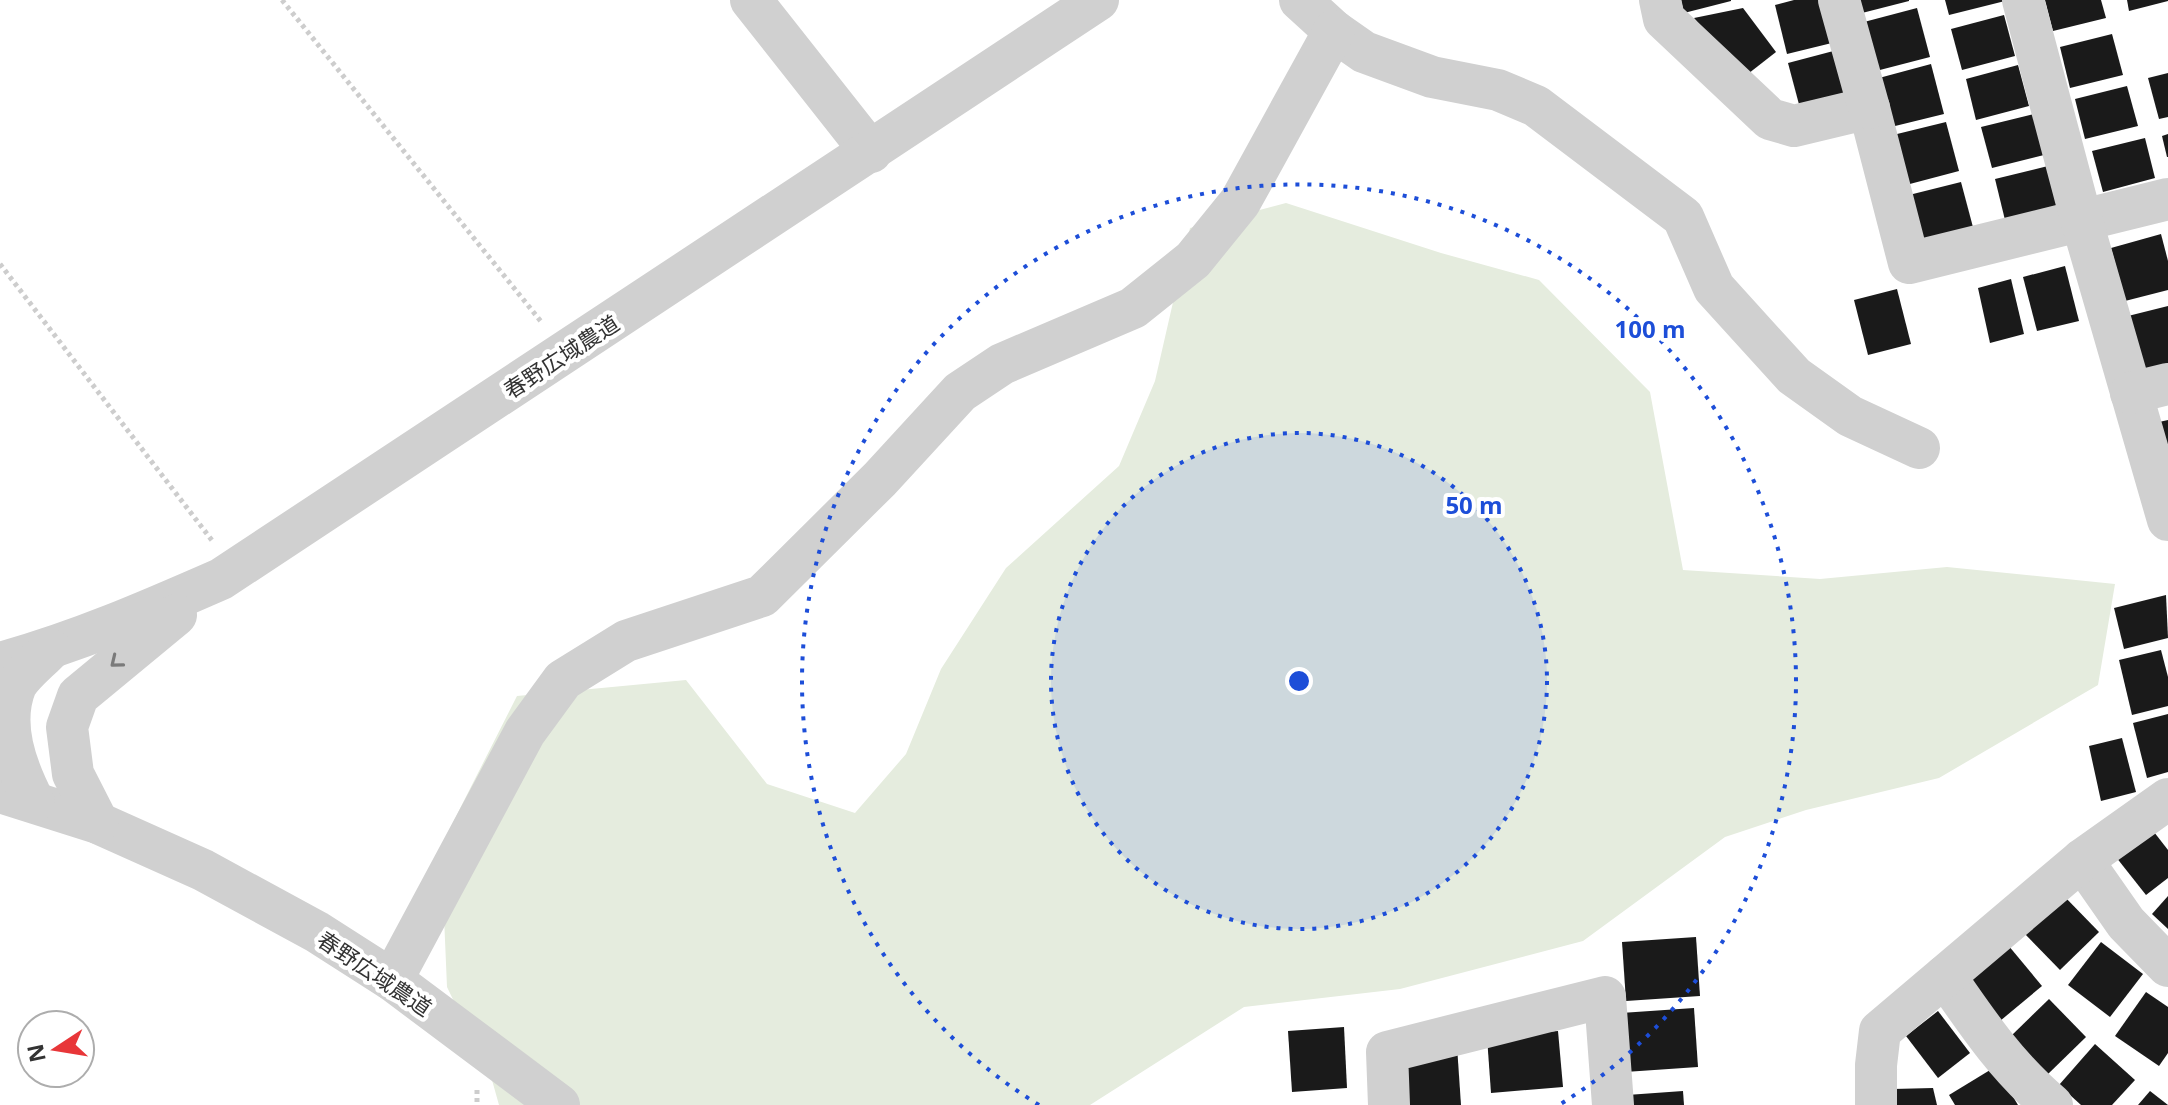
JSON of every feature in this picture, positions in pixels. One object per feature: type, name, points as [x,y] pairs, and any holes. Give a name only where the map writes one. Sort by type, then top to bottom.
[{"type":"street","points":[[751,0],[871,152]]},
{"type":"street","name":"春野広域農道","points":[[0,663],[50,649],[117,624],[228,575],[1098,0]]},
{"type":"street","points":[[1300,0],[1334,31],[1364,52],[1432,77],[1498,90],[1536,106],[1683,217],[1714,288],[1794,376],[1850,416],[1919,448]]},
{"type":"street","points":[[1660,0],[1664,19],[1770,119],[1794,126],[1869,108]]},
{"type":"street","points":[[1839,0],[1909,263],[2168,199]]},
{"type":"street","points":[[2023,0],[2082,222],[2150,388],[2168,520]]},
{"type":"street","points":[[392,980],[525,732],[563,680],[626,641],[762,596],[880,479],[960,392],[1002,364],[1133,308],[1193,260],[1240,202],[1334,31]]},
{"type":"street","points":[[98,823],[73,774],[67,727],[78,696],[228,575]]},
{"type":"street","points":[[17,797],[4,721],[15,686],[50,649]]},
{"type":"street","name":"春野広域農道","points":[[17,797],[98,823],[203,870],[317,932],[392,980],[559,1105]]},
{"type":"street","points":[[1876,1105],[1880,1031],[2082,860],[2168,799]]},
{"type":"street","points":[[2082,860],[2126,923],[2168,966]]},
{"type":"street","points":[[1945,976],[2005,1060],[2022,1080],[2052,1105]]},
{"type":"street","points":[[1389,1105],[1387,1052],[1605,997],[1613,1105]]},
{"type":"path","points":[[282,0],[566,353]]},
{"type":"path","points":[[0,264],[228,575]]},
{"type":"shaded area","points":[[1286,203],[1441,253],[1539,280],[1650,392],[1683,570],[1820,579],[1947,567],[2115,584],[2098,685],[1939,778],[1806,810],[1725,837],[1583,941],[1400,989],[1244,1007],[1090,1105],[499,1105],[492,1080],[447,987],[441,846],[517,696],[686,680],[767,784],[855,813],[906,754],[941,669],[1006,568],[1119,466],[1155,381],[1190,228]]},
{"type":"building","points":[[1681,0],[1731,0],[1731,1],[1684,13]]},
{"type":"building","points":[[1794,0],[1830,0],[1840,41],[1787,54],[1775,5]]},
{"type":"building","points":[[1859,0],[1909,0],[1909,1],[1862,13]]},
{"type":"building","points":[[1945,0],[2005,0],[2005,1],[1949,15]]},
{"type":"building","points":[[2045,0],[2101,0],[2106,18],[2053,31]]},
{"type":"building","points":[[2127,0],[2168,0],[2168,1],[2129,11]]},
{"type":"building","points":[[1743,8],[1776,52],[1744,77],[1694,18]]},
{"type":"building","points":[[1917,8],[1930,57],[1876,71],[1864,22]]},
{"type":"building","points":[[2004,15],[2015,56],[1962,70],[1951,29]]},
{"type":"building","points":[[2112,34],[2123,75],[2070,88],[2060,47]]},
{"type":"building","points":[[1841,49],[1854,98],[1801,112],[1788,63]]},
{"type":"building","points":[[1931,64],[1944,114],[1891,127],[1879,78]]},
{"type":"building","points":[[2018,65],[2029,106],[1976,120],[1966,79]]},
{"type":"building","points":[[2168,73],[2168,117],[2159,119],[2148,78]]},
{"type":"building","points":[[2127,86],[2138,126],[2085,139],[2075,99]]},
{"type":"building","points":[[2034,114],[2044,155],[1992,168],[1981,127]]},
{"type":"building","points":[[1946,122],[1959,171],[1906,185],[1893,135]]},
{"type":"building","points":[[2168,134],[2168,157],[2167,157],[2162,136]]},
{"type":"building","points":[[2145,138],[2155,178],[2103,192],[2092,151]]},
{"type":"building","points":[[2048,166],[2058,206],[2005,220],[1995,179]]},
{"type":"building","points":[[1961,182],[1974,231],[1921,245],[1909,195]]},
{"type":"building","points":[[2161,234],[2168,261],[2168,290],[2125,301],[2111,248]]},
{"type":"building","points":[[2065,266],[2079,321],[2037,331],[2023,277]]},
{"type":"building","points":[[2011,279],[2024,334],[1990,343],[1978,288]]},
{"type":"building","points":[[1897,289],[1911,344],[1868,355],[1854,300]]},
{"type":"building","points":[[2168,306],[2168,363],[2142,370],[2128,316]]},
{"type":"building","points":[[2168,420],[2168,451],[2159,422]]},
{"type":"building","points":[[2166,595],[2168,638],[2124,649],[2114,608]]},
{"type":"building","points":[[2161,650],[2168,677],[2168,706],[2132,715],[2119,660]]},
{"type":"building","points":[[2168,714],[2168,772],[2147,778],[2133,723]]},
{"type":"building","points":[[2122,738],[2136,792],[2101,801],[2089,746]]},
{"type":"building","points":[[2147,823],[2168,850],[2168,878],[2146,895],[2112,852]]},
{"type":"building","points":[[2062,894],[2099,932],[2060,970],[2023,932]]},
{"type":"building","points":[[2168,896],[2168,929],[2152,914]]},
{"type":"building","points":[[1696,937],[1700,996],[1626,1001],[1622,942]]},
{"type":"building","points":[[2101,942],[2143,974],[2110,1017],[2068,985]]},
{"type":"building","points":[[2008,945],[2042,986],[2000,1021],[1966,980]]},
{"type":"building","points":[[2146,992],[2168,1007],[2168,1053],[2159,1066],[2115,1036]]},
{"type":"building","points":[[2049,999],[2086,1037],[2047,1075],[2010,1037]]},
{"type":"building","points":[[1694,1008],[1698,1067],[1625,1072],[1621,1013]]},
{"type":"building","points":[[1938,1011],[1970,1053],[1938,1078],[1906,1036]]},
{"type":"building","points":[[1344,1027],[1347,1088],[1292,1092],[1288,1031]]},
{"type":"building","points":[[1558,1031],[1563,1087],[1491,1093],[1487,1037]]},
{"type":"building","points":[[2095,1044],[2135,1080],[2112,1105],[2081,1105],[2059,1085]]},
{"type":"building","points":[[1457,1046],[1461,1105],[1404,1105],[1401,1049]]},
{"type":"building","points":[[1995,1067],[2018,1105],[1955,1105],[1949,1095]]},
{"type":"building","points":[[1933,1088],[1937,1105],[1894,1105],[1893,1089]]},
{"type":"building","points":[[1683,1091],[1684,1105],[1628,1105],[1627,1095]]},
{"type":"building","points":[[2150,1091],[2168,1105],[2138,1105]]}]
